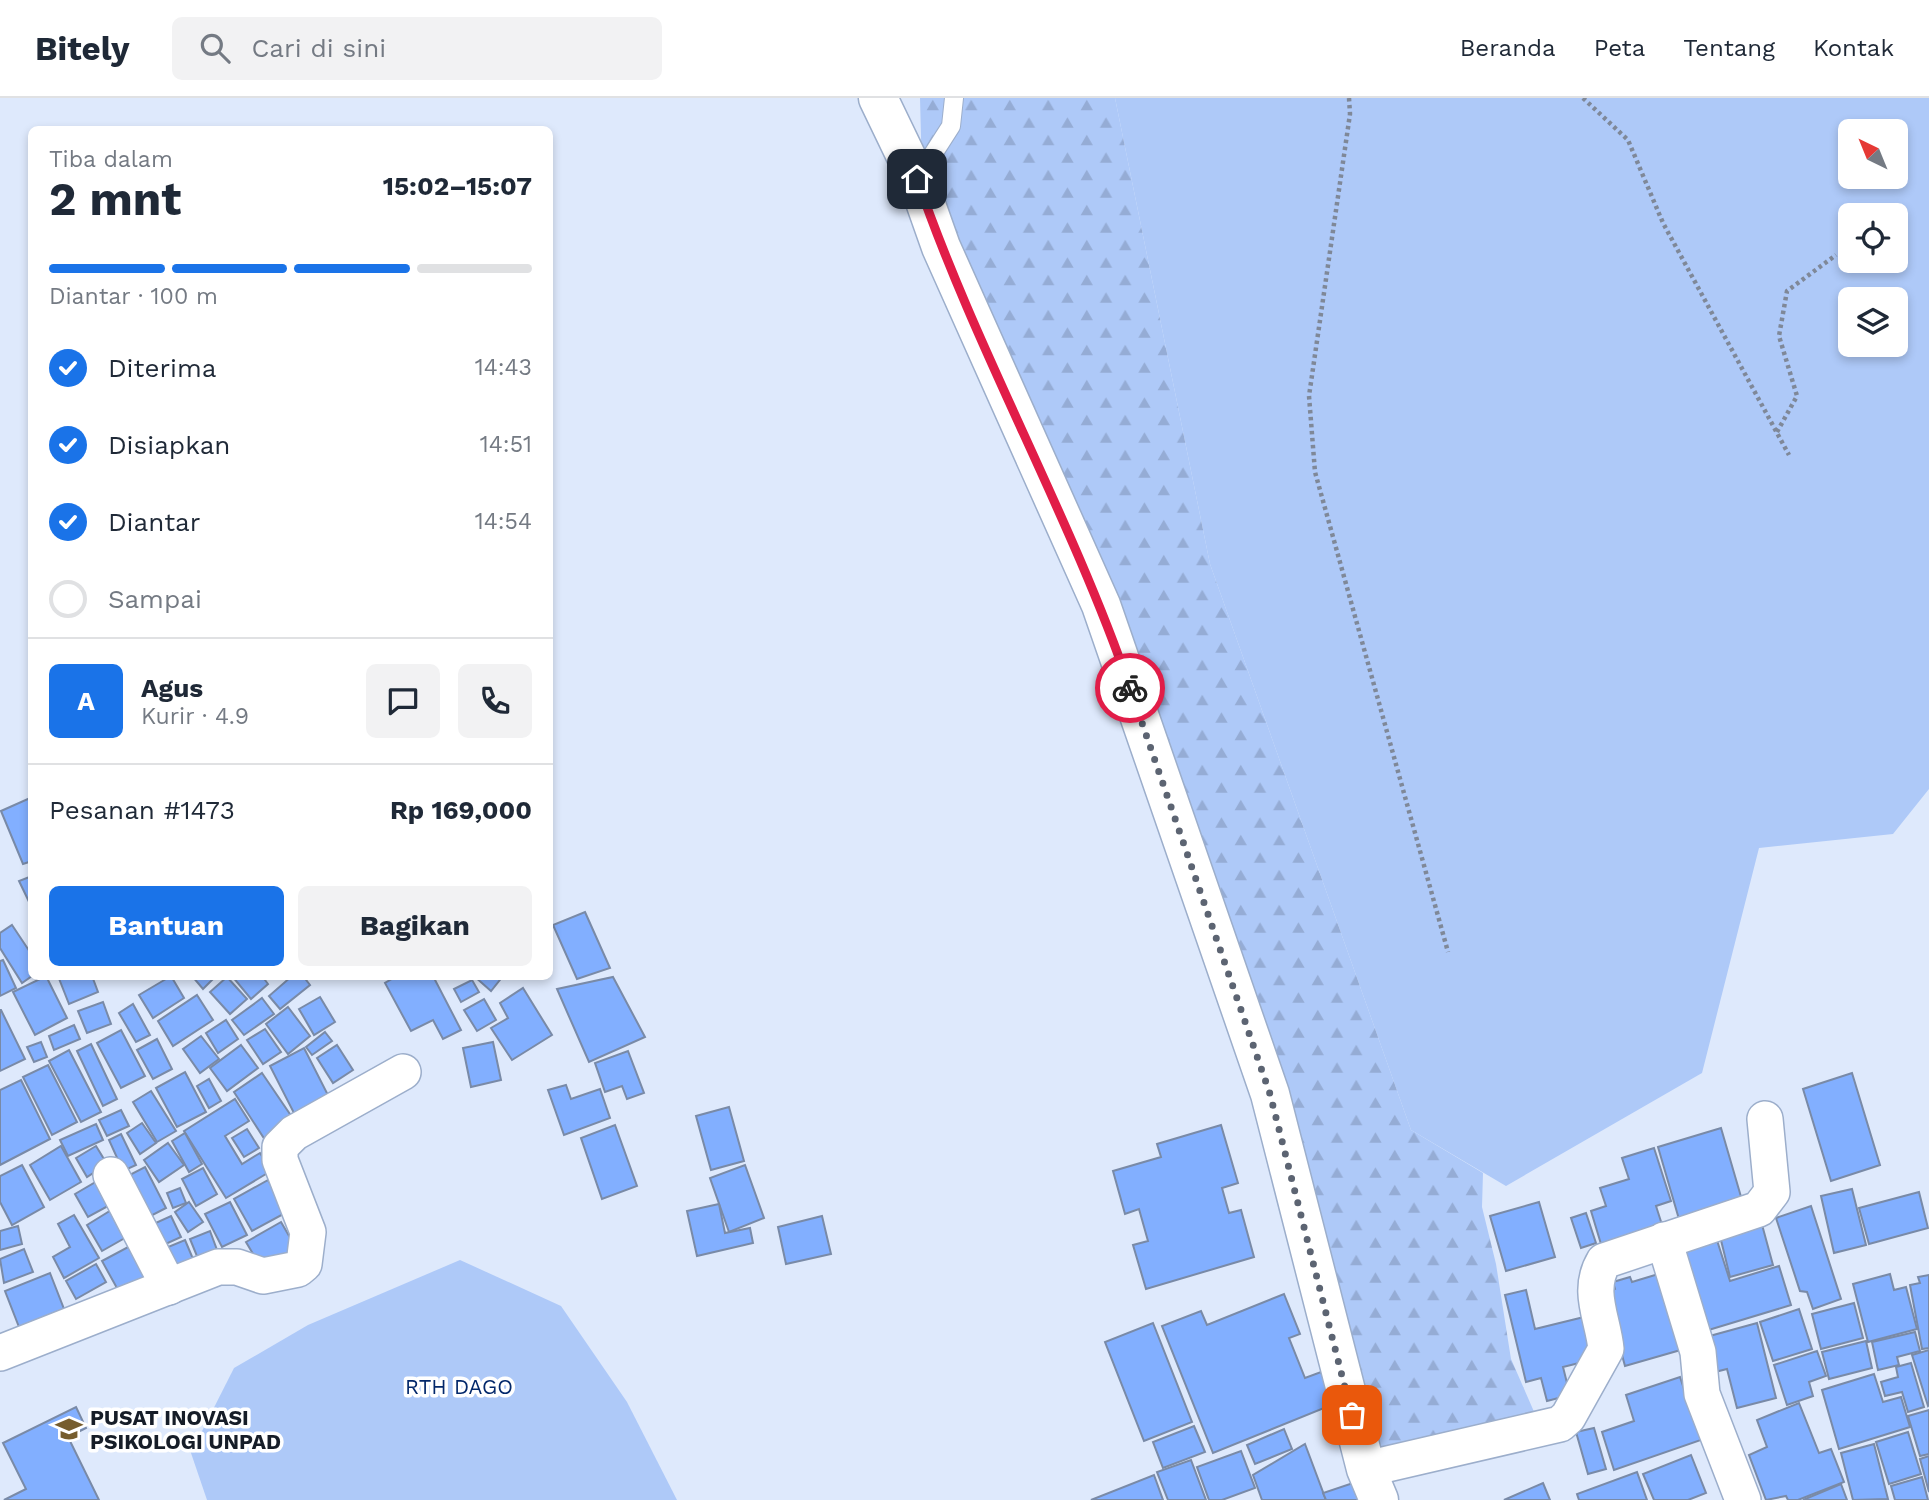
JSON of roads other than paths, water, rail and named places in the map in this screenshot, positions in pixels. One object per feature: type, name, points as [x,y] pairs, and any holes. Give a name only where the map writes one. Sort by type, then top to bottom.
[{"type":"street","points":[[878,98],[917,179],[941,247],[1101,604],[1270,1094],[1372,1484],[1560,1424],[1568,1417],[1606,1349],[1594,1289],[1597,1272],[1604,1261],[1759,1209],[1772,1192],[1765,1119]]},
{"type":"street","points":[[0,1353],[218,1267],[237,1266],[263,1276],[298,1269],[304,1264],[309,1232],[280,1160],[280,1147],[294,1133],[403,1072]]},
{"type":"street","points":[[111,1175],[169,1287]]},
{"type":"street","points":[[1664,1240],[1698,1352],[1702,1394],[1743,1500]]},
{"type":"lane","points":[[917,179],[951,126],[954,98]]},
{"type":"place","name":"PUSAT INOVASI PSIKOLOGI UNPAD","points":[[69,1429]]},
{"type":"park label","name":"RTH DAGO","points":[[459,1386]]}]
